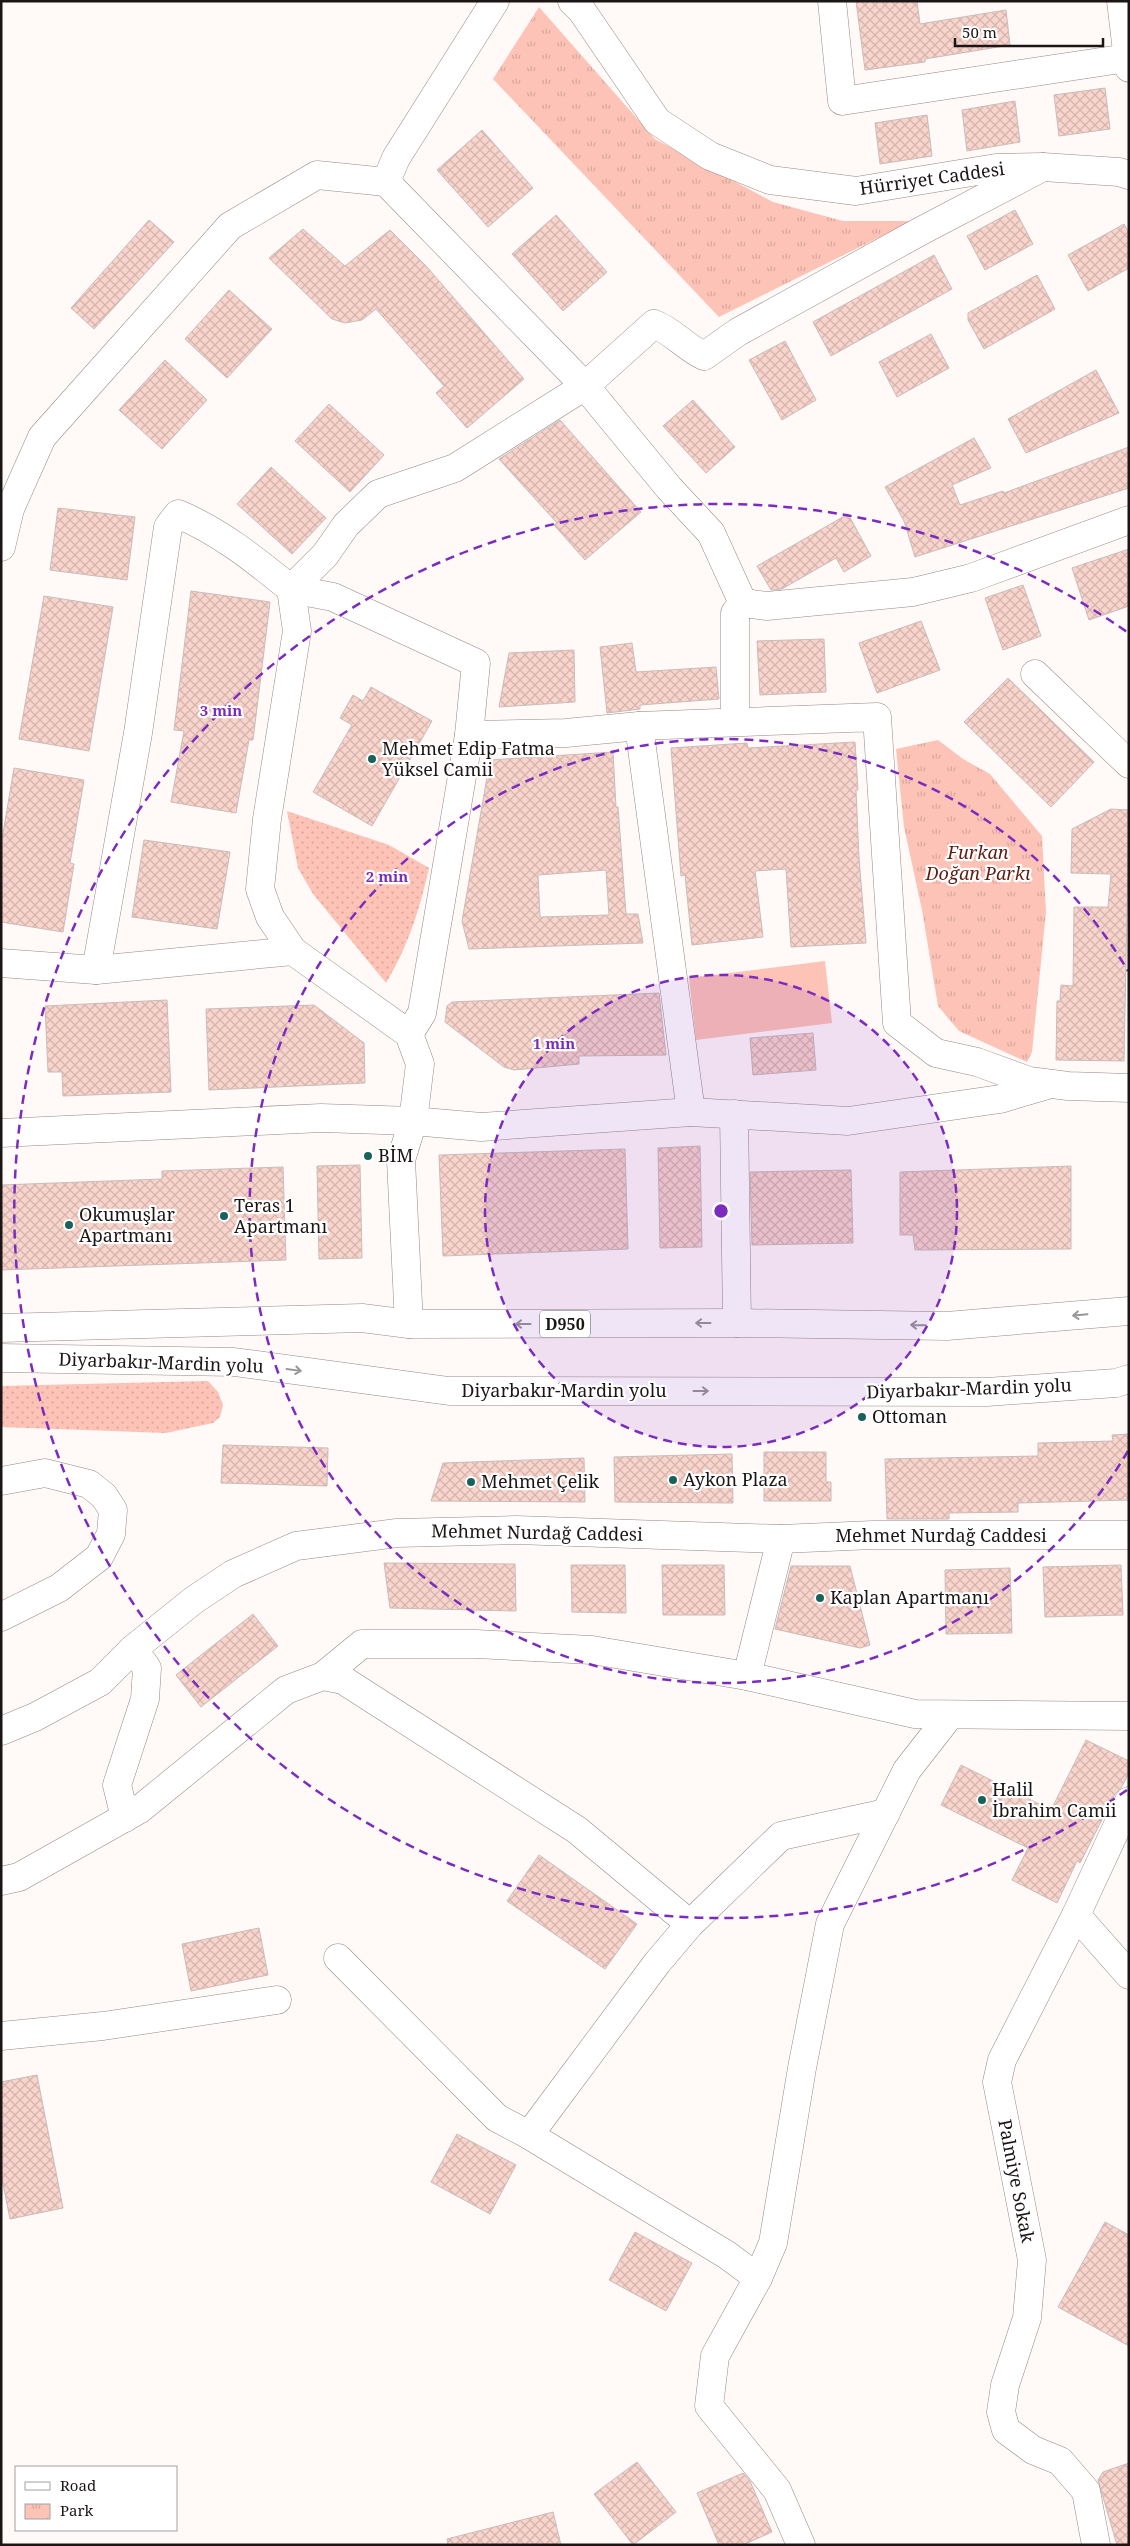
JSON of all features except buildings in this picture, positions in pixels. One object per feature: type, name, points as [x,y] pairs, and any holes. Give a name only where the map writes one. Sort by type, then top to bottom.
[{"type":"main road","points":[[386,182],[396,158],[495,1]]},
{"type":"main road","name":"Hürriyet Caddesi","points":[[572,1],[582,11],[657,120],[710,156],[770,180],[856,190],[996,168],[1043,167],[1129,175]]},
{"type":"main road","points":[[832,1],[842,101],[1128,63],[1121,1]]},
{"type":"main road","points":[[291,589],[325,555],[346,525],[378,494],[455,468],[585,386],[654,324],[664,328],[690,350],[704,356],[738,332],[921,231],[1043,167]]},
{"type":"main road","points":[[1,548],[10,509],[42,437],[230,226],[316,176],[386,182],[585,386],[669,488],[711,533],[743,603]]},
{"type":"main road","points":[[96,970],[138,733],[168,527],[178,514],[203,525],[240,548],[291,589],[333,597],[476,664],[469,735],[422,1013],[409,1034]]},
{"type":"main road","points":[[743,603],[767,606],[913,592],[971,578],[1129,520]]},
{"type":"main road","points":[[291,589],[297,631],[267,819],[260,889],[270,917],[293,951],[409,1034],[420,1064],[413,1121],[401,1160],[409,1324]]},
{"type":"main road","points":[[735,722],[735,613],[743,603]]},
{"type":"main road","points":[[1036,674],[1129,764]]},
{"type":"main road","points":[[469,735],[566,733],[639,726],[877,717],[897,1023],[936,1053],[977,1062],[1028,1081],[1129,1088]]},
{"type":"main road","points":[[639,726],[691,1112]]},
{"type":"main road","points":[[1,963],[96,970],[293,951]]},
{"type":"main road","points":[[1,1132],[321,1118],[413,1121],[481,1127],[691,1112],[848,1121],[1000,1100],[1050,1084]]},
{"type":"main road","points":[[734,1114],[737,1323]]},
{"type":"main road","name":"Diyarbakır-Mardin yolu","points":[[1,1328],[362,1318],[409,1324],[737,1323],[947,1326],[1129,1312]]},
{"type":"main road","name":"Diyarbakır-Mardin yolu","points":[[1,1358],[234,1362],[449,1391],[987,1392],[1124,1382]]},
{"type":"main road","points":[[1,1480],[45,1473],[89,1484],[104,1496],[113,1510],[111,1534],[99,1558],[59,1588],[1,1617]]},
{"type":"main road","name":"Mehmet Nurdağ Caddesi","points":[[1,1730],[35,1717],[100,1682],[133,1649],[194,1600],[233,1574],[296,1546],[397,1533],[506,1530],[781,1539],[873,1536],[1129,1535]]},
{"type":"main road","points":[[747,1676],[781,1539]]},
{"type":"main road","points":[[1,1881],[19,1877],[140,1810],[286,1690],[323,1676],[362,1644],[476,1644],[592,1650],[747,1676],[915,1714],[1129,1716]]},
{"type":"main road","points":[[125,1818],[118,1785],[145,1699],[147,1668],[133,1649]]},
{"type":"main road","points":[[323,1676],[343,1680],[577,1830],[690,1924]]},
{"type":"main road","points":[[801,2545],[777,2490],[709,2406],[715,2356],[758,2278],[773,2243],[802,2068],[830,1924],[907,1770],[950,1714]]},
{"type":"main road","name":"Palmiye Sokak","points":[[1096,2545],[1086,2491],[1060,2461],[1033,2450],[1006,2430],[1001,2412],[1005,2386],[1027,2318],[1032,2260],[997,2082],[1002,2060],[1076,1914],[1129,1801]]},
{"type":"main road","points":[[529,2135],[657,1963],[690,1924],[781,1836],[886,1813]]},
{"type":"main road","points":[[1076,1914],[1129,1975]]},
{"type":"main road","points":[[338,1958],[497,2118],[529,2135],[727,2255],[758,2278]]},
{"type":"main road","points":[[1,2036],[104,2026],[278,2000]]},
{"type":"green space","points":[[539,7],[655,139],[773,202],[843,221],[912,221],[719,317],[493,79]]},
{"type":"green space","name":"Furkan Doğan Parkı","points":[[938,740],[963,759],[990,774],[1042,836],[1046,912],[1032,1052],[1027,1062],[959,1031],[938,1006],[922,910],[904,827],[896,749]]},
{"type":"green space","points":[[287,811],[389,845],[429,868],[412,927],[401,955],[386,983],[313,894],[298,868]]},
{"type":"green space","points":[[825,961],[832,1023],[696,1040],[689,978]]},
{"type":"green space","points":[[208,1381],[218,1392],[223,1405],[220,1417],[213,1423],[166,1433],[1,1427],[1,1386]]},
{"type":"place","name":"Mehmet Edip Fatma Yüksel Camii","points":[[372,759]]},
{"type":"place","name":"BİM","points":[[368,1156]]},
{"type":"place","name":"Teras 1 Apartmanı","points":[[224,1216]]},
{"type":"place","name":"Okumuşlar Apartmanı","points":[[69,1225]]},
{"type":"place","name":"Ottoman","points":[[862,1417]]},
{"type":"place","name":"Aykon Plaza","points":[[673,1480]]},
{"type":"place","name":"Mehmet Çelik","points":[[471,1482]]},
{"type":"place","name":"Kaplan Apartmanı","points":[[820,1598]]},
{"type":"place","name":"Halil İbrahim Camii","points":[[982,1800]]}]
